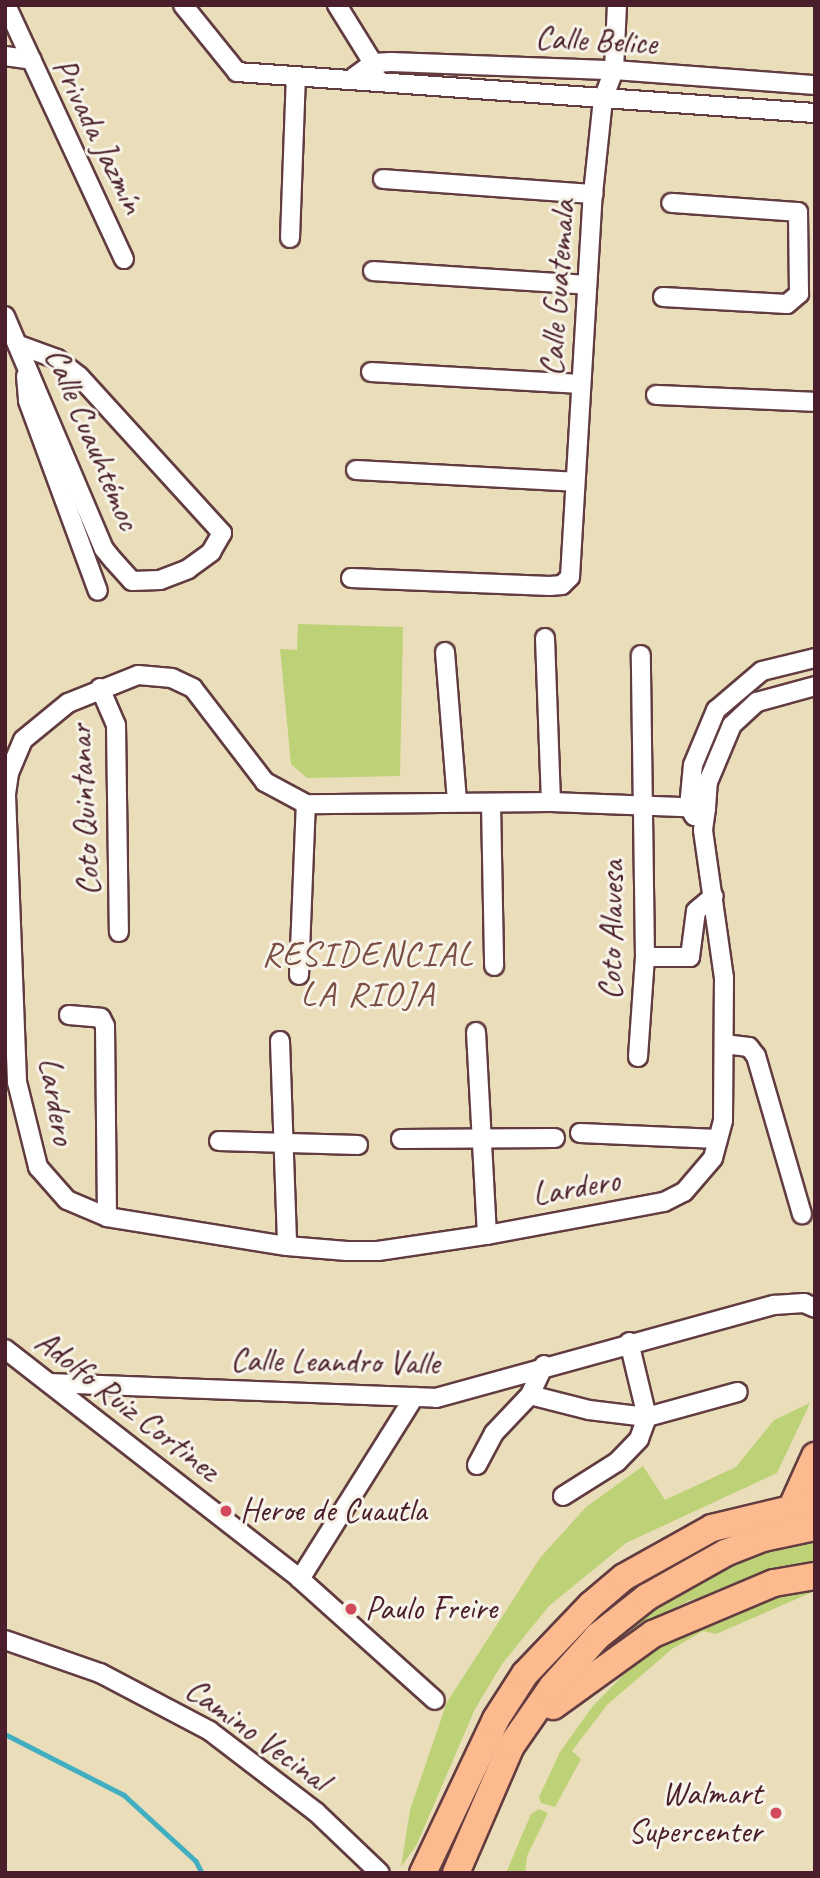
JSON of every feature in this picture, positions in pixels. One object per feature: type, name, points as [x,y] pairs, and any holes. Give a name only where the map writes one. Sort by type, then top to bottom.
[{"type":"highway","points":[[423,1873],[496,1719],[525,1674],[556,1639],[624,1577],[659,1555],[735,1519],[805,1503],[815,1457]]},
{"type":"highway","points":[[456,1873],[511,1746],[577,1659],[647,1597],[725,1553],[763,1538],[815,1527]]},
{"type":"highway","points":[[511,1746],[581,1682],[653,1634],[761,1588],[815,1576]]},
{"type":"street","points":[[6,5],[32,60]]},
{"type":"street","name":"Calle Belice","points":[[184,5],[237,72],[354,77],[376,84],[815,113]]},
{"type":"street","points":[[337,5],[373,62],[376,84]]},
{"type":"street","name":"Calle Guatemala","points":[[351,579],[550,586],[562,585],[570,578],[593,194],[603,99],[614,70],[617,5]]},
{"type":"street","name":"Privada Jazmín","points":[[5,56],[32,60],[124,259]]},
{"type":"street","points":[[354,77],[373,62]]},
{"type":"street","name":"Calle Belice","points":[[373,62],[614,70],[815,85]]},
{"type":"street","points":[[290,238],[296,76]]},
{"type":"street","points":[[383,179],[593,194]]},
{"type":"street","points":[[663,297],[787,304],[799,294],[808,262],[798,212],[671,203]]},
{"type":"street","points":[[373,271],[587,285]]},
{"type":"street","name":"Calle Cuauhtémoc","points":[[5,316],[104,549],[132,581],[160,580],[188,569],[211,552],[222,534],[79,376],[57,359],[19,345]]},
{"type":"street","points":[[27,366],[28,401],[98,590]]},
{"type":"street","points":[[371,372],[581,384]]},
{"type":"street","points":[[656,395],[815,402]]},
{"type":"street","points":[[356,470],[575,482]]},
{"type":"street","points":[[545,638],[551,803]]},
{"type":"street","points":[[445,652],[457,802]]},
{"type":"street","name":"Coto Alavesa","points":[[638,1057],[645,957],[641,655]]},
{"type":"street","points":[[698,807],[693,765],[702,736],[716,710],[746,681],[779,664],[815,658]]},
{"type":"street","name":"Lardero","points":[[138,675],[172,678],[193,688],[265,782],[306,804],[491,803],[698,807],[722,937],[723,1120],[713,1158],[684,1192],[664,1202],[378,1251],[287,1246],[107,1217],[67,1200],[38,1167],[17,1082],[6,795],[14,740],[68,703],[100,688],[138,675]]},
{"type":"street","points":[[746,681],[757,702]]},
{"type":"street","points":[[698,807],[732,725],[757,702],[815,686]]},
{"type":"street","name":"Coto Quintanar","points":[[100,688],[116,725],[119,932]]},
{"type":"street","points":[[491,803],[494,966]]},
{"type":"street","points":[[299,975],[306,804]]},
{"type":"street","points":[[645,957],[690,957],[696,911],[714,896]]},
{"type":"street","points":[[69,1014],[101,1018],[105,1026],[107,1217]]},
{"type":"street","points":[[476,1032],[487,1234]]},
{"type":"street","points":[[280,1041],[287,1246]]},
{"type":"street","points":[[724,1044],[749,1047],[760,1070],[802,1214]]},
{"type":"street","points":[[580,1133],[718,1139]]},
{"type":"street","points":[[401,1139],[555,1138]]},
{"type":"street","points":[[219,1141],[358,1145]]},
{"type":"street","name":"Calle Leandro Valle","points":[[51,1383],[414,1397],[453,1395],[544,1365],[774,1304],[804,1303],[815,1308]]},
{"type":"street","points":[[563,1496],[631,1451],[647,1417],[629,1342]]},
{"type":"street","name":"Adolfo Ruiz Cortinez","points":[[5,1349],[300,1579],[435,1700]]},
{"type":"street","points":[[477,1465],[494,1433],[530,1395],[544,1365]]},
{"type":"street","points":[[530,1395],[589,1410],[647,1417],[737,1392]]},
{"type":"street","points":[[300,1579],[414,1397]]},
{"type":"street","name":"Camino Vecinal","points":[[5,1640],[100,1673],[210,1731],[316,1812],[380,1873]]},
{"type":"green space","points":[[298,624],[403,627],[400,776],[307,778],[291,764],[280,649],[297,650]]},
{"type":"green space","points":[[810,1403],[777,1473],[626,1543],[549,1606],[502,1664],[475,1709],[417,1844],[401,1867],[410,1810],[447,1702],[540,1558],[586,1507],[643,1466],[665,1500],[736,1467],[774,1420]]},
{"type":"green space","points":[[815,1536],[815,1563],[688,1601],[625,1633],[582,1667],[621,1627],[735,1559]]},
{"type":"green space","points":[[815,1585],[815,1591],[716,1634],[703,1631],[672,1649],[607,1705],[572,1751],[581,1759],[555,1807],[541,1803],[539,1797],[560,1752],[592,1707],[630,1668],[673,1639],[743,1603]]},
{"type":"green space","points":[[539,1809],[548,1813],[527,1856],[525,1873],[506,1873],[531,1814]]},
{"type":"waterway","points":[[5,1734],[124,1795],[196,1861],[202,1873]]},
{"type":"place","name":"Heroe de Cuautla","points":[[226,1511]]},
{"type":"place","name":"Paulo Freire","points":[[351,1609]]},
{"type":"place","name":"Walmart Supercenter","points":[[776,1813]]},
{"type":"district","name":"RESIDENCIAL LA RIOJA","points":[[368,974]]}]
